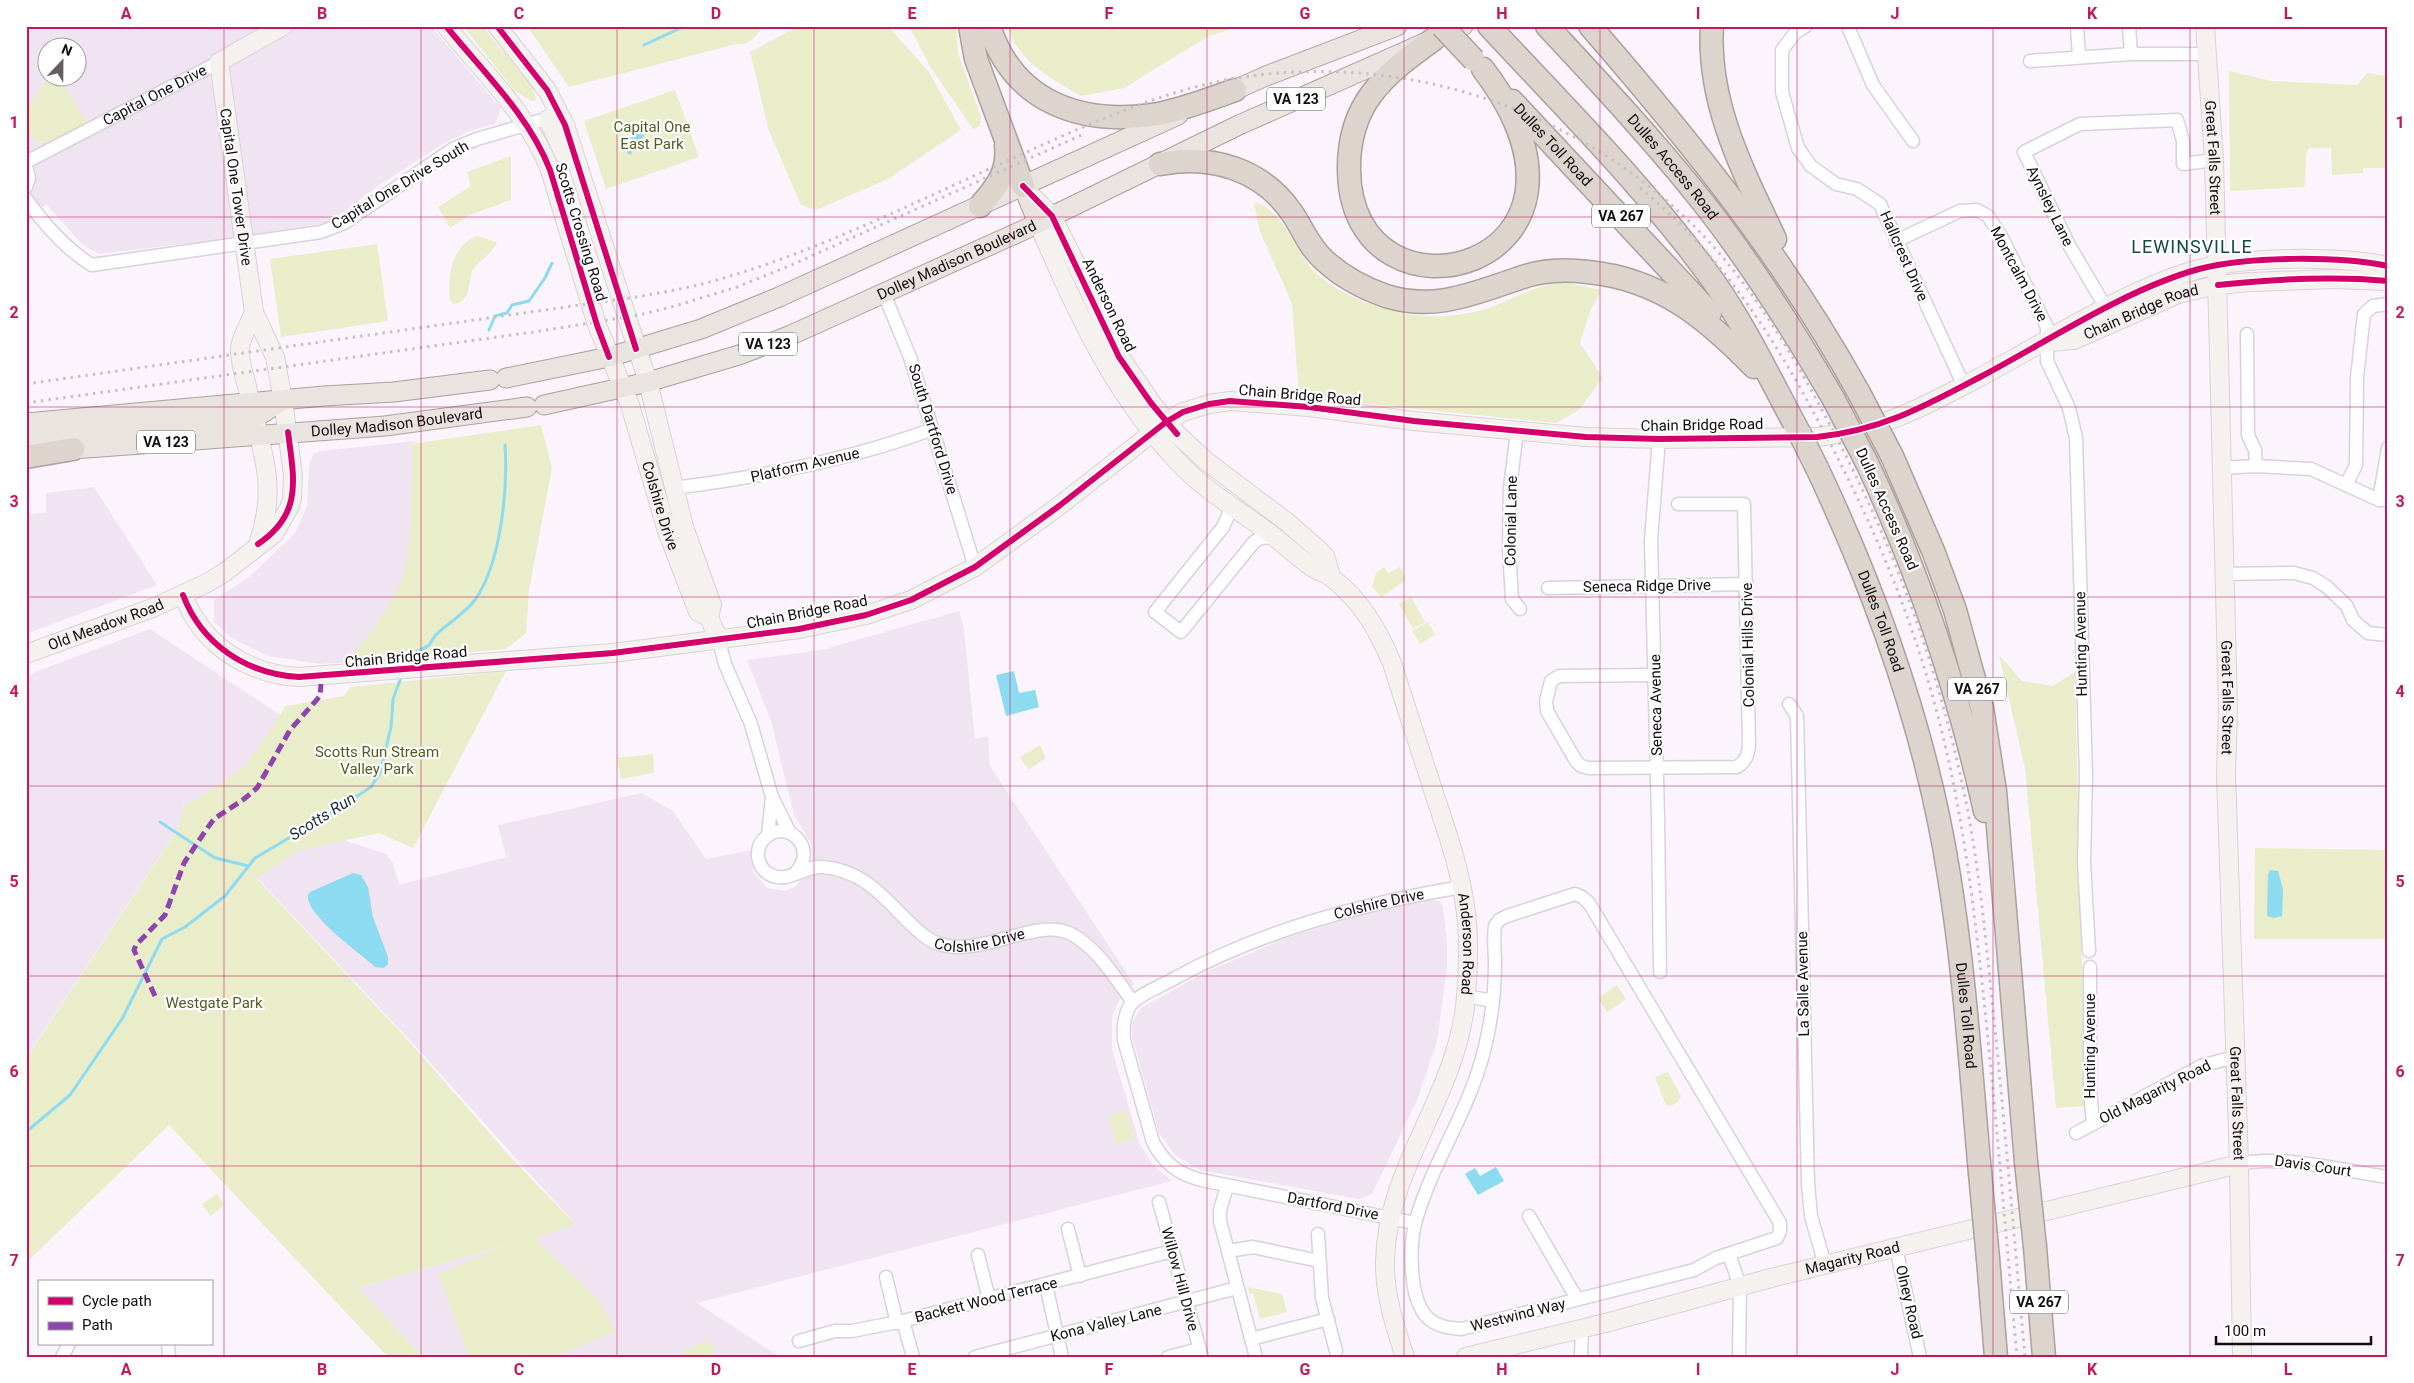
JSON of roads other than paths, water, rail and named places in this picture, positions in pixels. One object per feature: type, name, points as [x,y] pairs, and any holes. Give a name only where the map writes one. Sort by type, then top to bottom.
[{"type":"highway","points":[[970,26],[976,59],[1023,186]]},
{"type":"highway","points":[[989,26],[1001,55],[1021,80],[1040,96],[1073,112],[1107,118],[1159,113],[1192,105],[1235,90]]},
{"type":"highway","points":[[1489,26],[1650,201],[1684,243],[1715,284],[1743,328],[1780,401]]},
{"type":"highway","points":[[1712,26],[1712,68],[1715,89],[1730,137],[1778,246],[1815,318]]},
{"type":"highway","name":"VA 267","points":[[1591,27],[1729,194],[1815,318],[1859,393],[1892,456],[1926,532],[1949,594],[1968,654],[1982,708],[1995,790],[2006,935],[2044,1357]]},
{"type":"highway","name":"Dulles Access Road","points":[[1551,31],[1651,140],[1694,192],[1768,293],[1833,398],[1868,463],[1911,561],[1955,693],[1988,827],[2006,935]]},
{"type":"highway","points":[[1438,32],[1396,66],[1376,86],[1363,105],[1356,120],[1348,160],[1351,195],[1366,229],[1377,243],[1392,255],[1406,262],[1431,267],[1464,264],[1496,246],[1520,216],[1527,194],[1529,177],[1525,151],[1514,119],[1478,64]]},
{"type":"highway","name":"Dulles Toll Road","points":[[1438,32],[1478,64],[1706,308],[1780,401],[1800,434],[1850,538],[1881,618],[1903,684],[1929,781],[1949,875],[1962,972],[1996,1357]]},
{"type":"highway","points":[[980,206],[995,189],[1004,171],[1006,160],[1004,135]]},
{"type":"highway","points":[[1160,164],[1206,160],[1237,169],[1252,176],[1269,186],[1280,197],[1308,242],[1323,259],[1356,282],[1386,296],[1412,301],[1457,300],[1538,273],[1565,270],[1602,273],[1626,278],[1667,295],[1703,320],[1754,368]]},
{"type":"highway","points":[[26,457],[73,449]]},
{"type":"main road","name":"Dolley Madison Boulevard","points":[[26,453],[73,449],[255,419],[283,400],[394,392],[498,379],[609,356],[701,330],[1235,90],[1397,26]]},
{"type":"main road","name":"Dolley Madison Boulevard","points":[[26,424],[255,419],[288,432],[436,421],[536,406],[648,382],[739,355],[792,335],[1045,220],[1438,32],[1463,26]]},
{"type":"main road","points":[[1023,186],[1045,220]]},
{"type":"main road","points":[[26,439],[255,419]]},
{"type":"street","name":"Capital One Drive","points":[[26,162],[219,62],[283,26]]},
{"type":"street","name":"Scotts Crossing Road","points":[[446,26],[527,125],[550,170],[597,325],[623,388]]},
{"type":"street","name":"Scotts Crossing Road","points":[[497,26],[547,90],[554,117],[599,233],[648,382]]},
{"type":"street","name":"Hallcrest Drive","points":[[1806,26],[1795,34],[1782,50],[1782,92],[1798,148],[1811,166],[1836,184],[1857,189],[1880,204],[1964,386]]},
{"type":"street","points":[[2077,26],[2079,57]]},
{"type":"street","points":[[2129,26],[2131,54]]},
{"type":"street","points":[[1847,27],[1873,85],[1913,141]]},
{"type":"street","points":[[2030,61],[2131,54],[2207,37]]},
{"type":"street","name":"Great Falls Street","points":[[2207,37],[2218,265],[2221,468],[2228,709],[2226,775],[2239,1164],[2242,1357]]},
{"type":"street","name":"Capital One Tower Drive","points":[[219,62],[254,312],[275,357],[288,432]]},
{"type":"street","name":"Capital One Drive South","points":[[26,199],[39,217],[77,256],[92,265],[309,235],[335,227],[453,149],[477,139],[554,117]]},
{"type":"street","name":"Aynsley Lane","points":[[2106,308],[2069,245],[2024,152],[2080,124],[2177,120],[2183,141],[2182,164],[2214,160]]},
{"type":"street","points":[[26,166],[30,178],[26,187]]},
{"type":"street","name":"Montcalm Drive","points":[[1896,241],[1960,212],[1977,210],[1988,216],[2001,236],[2047,327],[2046,342]]},
{"type":"street","name":"Anderson Road","points":[[1045,220],[1099,353],[1123,393],[1160,427],[1287,522],[1319,550],[1325,556],[1331,576]]},
{"type":"street","name":"Chain Bridge Road","points":[[183,595],[189,611],[204,633],[226,652],[251,666],[275,675],[350,675],[472,664],[539,661],[719,641],[799,629],[866,615],[911,600],[974,567],[1059,506],[1160,427],[1183,412],[1197,406],[1230,401],[1309,407],[1518,431],[1600,438],[1659,439],[1842,435],[1867,430],[1909,414],[2046,342],[2106,308],[2164,282],[2218,265],[2246,262],[2317,260],[2388,266]]},
{"type":"street","name":"Chain Bridge Road","points":[[2046,342],[2074,340],[2178,294],[2218,285],[2333,279],[2388,281]]},
{"type":"street","name":"South Dartford Drive","points":[[884,294],[910,357],[974,567]]},
{"type":"street","points":[[2346,485],[2356,465],[2357,378],[2364,314],[2373,306],[2388,304]]},
{"type":"street","name":"Capital One Tower Drive","points":[[254,312],[240,348],[255,419]]},
{"type":"street","points":[[2247,334],[2248,435],[2255,450],[2256,466]]},
{"type":"street","name":"Hunting Avenue","points":[[2046,342],[2047,361],[2069,408],[2076,438],[2086,775],[2084,862],[2090,951]]},
{"type":"street","name":"Colshire Drive","points":[[648,382],[684,527],[712,605],[708,617]]},
{"type":"street","name":"Colshire Drive","points":[[623,388],[667,531],[698,612],[708,617],[719,641],[726,664],[751,724],[772,797],[790,833],[796,837],[804,850],[821,866]]},
{"type":"street","points":[[255,419],[268,476],[269,500],[265,524],[258,544]]},
{"type":"street","name":"Anderson Road","points":[[1160,427],[1186,471],[1275,537],[1313,568],[1331,576],[1364,610],[1384,645],[1456,861],[1462,888],[1468,944],[1466,996],[1458,1041],[1449,1072],[1439,1099],[1403,1172],[1390,1217],[1385,1263],[1392,1310],[1405,1357]]},
{"type":"street","name":"Platform Avenue","points":[[673,488],[733,481],[810,466],[870,450],[933,429]]},
{"type":"street","name":"Colonial Lane","points":[[1518,431],[1510,488],[1508,540],[1512,599],[1520,609]]},
{"type":"street","name":"Old Meadow Road","points":[[26,654],[183,595],[225,572],[258,544],[274,534],[286,515],[292,499],[293,475],[288,432]]},
{"type":"street","name":"Seneca Avenue","points":[[1659,439],[1651,524],[1660,972]]},
{"type":"street","points":[[2221,468],[2256,466],[2311,468],[2383,500],[2388,448]]},
{"type":"street","points":[[1227,502],[1230,511],[1226,523],[1155,612],[1180,632],[1254,542],[1260,538],[1275,537]]},
{"type":"street","name":"Colonial Hills Drive","points":[[1655,675],[1559,676],[1551,681],[1546,701],[1547,710],[1576,761],[1582,766],[1657,767],[1737,766],[1744,762],[1748,754],[1747,584],[1744,504],[1678,504]]},
{"type":"street","points":[[2224,574],[2294,573],[2313,578],[2347,606],[2353,620],[2368,633],[2388,635]]},
{"type":"street","name":"Seneca Ridge Drive","points":[[1548,588],[1747,584]]},
{"type":"street","name":"La Salle Avenue","points":[[1789,704],[1797,716],[1808,1184],[1811,1216],[1825,1265]]},
{"type":"street","name":"Colshire Drive","points":[[772,797],[768,835],[760,846],[758,853],[761,866],[771,876],[785,878],[796,872],[821,866],[849,872],[881,892],[924,936],[943,945],[973,946],[1040,931],[1054,930],[1072,934],[1094,952],[1133,1002],[1199,966],[1287,930],[1376,904],[1462,888]]},
{"type":"street","points":[[768,835],[775,832],[790,833]]},
{"type":"street","points":[[796,872],[803,862],[804,850]]},
{"type":"street","name":"Westwind Way","points":[[1575,894],[1582,896],[1589,903],[1780,1224],[1777,1238],[1716,1258],[1694,1270],[1461,1329],[1443,1327],[1427,1317],[1417,1302],[1412,1253],[1415,1223],[1428,1183],[1472,1090],[1484,1050],[1493,1001],[1494,934],[1499,920],[1567,896],[1575,894]]},
{"type":"street","name":"Hunting Avenue","points":[[2090,967],[2090,1090],[2093,1124]]},
{"type":"street","points":[[1466,996],[1493,1001]]},
{"type":"street","points":[[1133,1002],[1126,1018],[1124,1040],[1153,1142],[1159,1153],[1178,1171],[1190,1177],[1227,1186],[1220,1216],[1256,1357]]},
{"type":"street","name":"Old Magarity Road","points":[[2076,1133],[2201,1066],[2236,1059]]},
{"type":"street","name":"Davis Court","points":[[2239,1164],[2253,1160],[2281,1161],[2388,1177]]},
{"type":"street","name":"Magarity Road","points":[[1466,1357],[1740,1286],[2239,1164]]},
{"type":"street","name":"Dartford Drive","points":[[1227,1186],[1415,1223]]},
{"type":"street","name":"Willow Hill Drive","points":[[1159,1202],[1185,1302],[1201,1353]]},
{"type":"street","points":[[1529,1216],[1577,1299]]},
{"type":"street","points":[[1068,1229],[1080,1276]]},
{"type":"street","points":[[1318,1234],[1322,1298],[1336,1351]]},
{"type":"street","points":[[1228,1251],[1253,1247],[1319,1261]]},
{"type":"street","name":"Olney Road","points":[[1896,1248],[1920,1357]]},
{"type":"street","name":"Backett Wood Terrace","points":[[799,1341],[835,1331],[852,1331],[900,1322],[1172,1251]]},
{"type":"street","points":[[1729,1254],[1740,1286],[1739,1357]]},
{"type":"street","points":[[978,1255],[989,1300]]},
{"type":"street","points":[[886,1278],[913,1357]]},
{"type":"street","points":[[1046,1285],[1062,1357]]},
{"type":"street","name":"Kona Valley Lane","points":[[975,1357],[1237,1288]]},
{"type":"street","points":[[1251,1339],[1328,1319]]},
{"type":"street","points":[[1581,1357],[1582,1328]]},
{"type":"street","points":[[1168,1357],[1201,1353]]},
{"type":"water","points":[[637,126],[647,131],[630,155],[627,153],[631,136]]},
{"type":"water","points":[[1014,671],[1019,693],[1035,690],[1039,707],[1006,716],[996,675]]},
{"type":"water","points":[[2270,870],[2278,871],[2283,889],[2282,916],[2274,918],[2267,916],[2268,875]]},
{"type":"water","points":[[353,873],[361,875],[368,887],[373,917],[388,957],[388,964],[384,968],[375,967],[335,933],[315,913],[309,903],[308,895],[310,892]]},
{"type":"water","points":[[1496,1167],[1504,1181],[1478,1195],[1465,1174],[1475,1168],[1480,1176]]},
{"type":"waterway","name":"Scotts Run","points":[[644,45],[685,26]]},
{"type":"waterway","name":"Scotts Run","points":[[489,330],[495,316],[507,313],[512,305],[529,301],[545,278],[552,263]]},
{"type":"waterway","name":"Scotts Run","points":[[406,662],[408,655],[422,650],[429,645],[437,634],[467,609],[484,585],[497,546],[501,525],[504,504],[505,445]]},
{"type":"waterway","name":"Scotts Run","points":[[26,1132],[70,1095],[122,1019],[162,939],[185,927],[225,896],[255,858],[371,787],[380,773],[391,727],[393,699],[402,675]]},
{"type":"waterway","points":[[160,822],[215,858],[249,866]]},
{"type":"railway","points":[[26,384],[636,297],[707,283],[753,269],[825,242],[1113,115],[1171,94],[1231,79],[1294,72],[1358,73],[1420,81],[1481,97],[1540,120],[1595,149],[1647,185],[1695,227],[1732,269],[1781,338],[1809,386],[1847,458],[1891,554],[1927,652],[1942,703],[1956,754],[1972,834],[1995,1029],[2025,1357]]},
{"type":"railway","points":[[26,403],[540,331],[639,315],[675,306],[737,287],[789,266],[1084,134]]},
{"type":"railway","points":[[1640,188],[1668,212],[1717,265],[1761,323],[1799,385],[1834,450],[1866,517],[1895,585],[1920,655],[1952,775],[1972,901],[1991,1070],[2017,1357]]},
{"type":"district","name":"LEWINSVILLE","points":[[2192,247]]},
{"type":"park label","name":"Capital One East Park","points":[[652,136]]},
{"type":"park label","name":"Scotts Run Stream Valley Park","points":[[377,760]]},
{"type":"park label","name":"Westgate Park","points":[[214,1003]]}]
